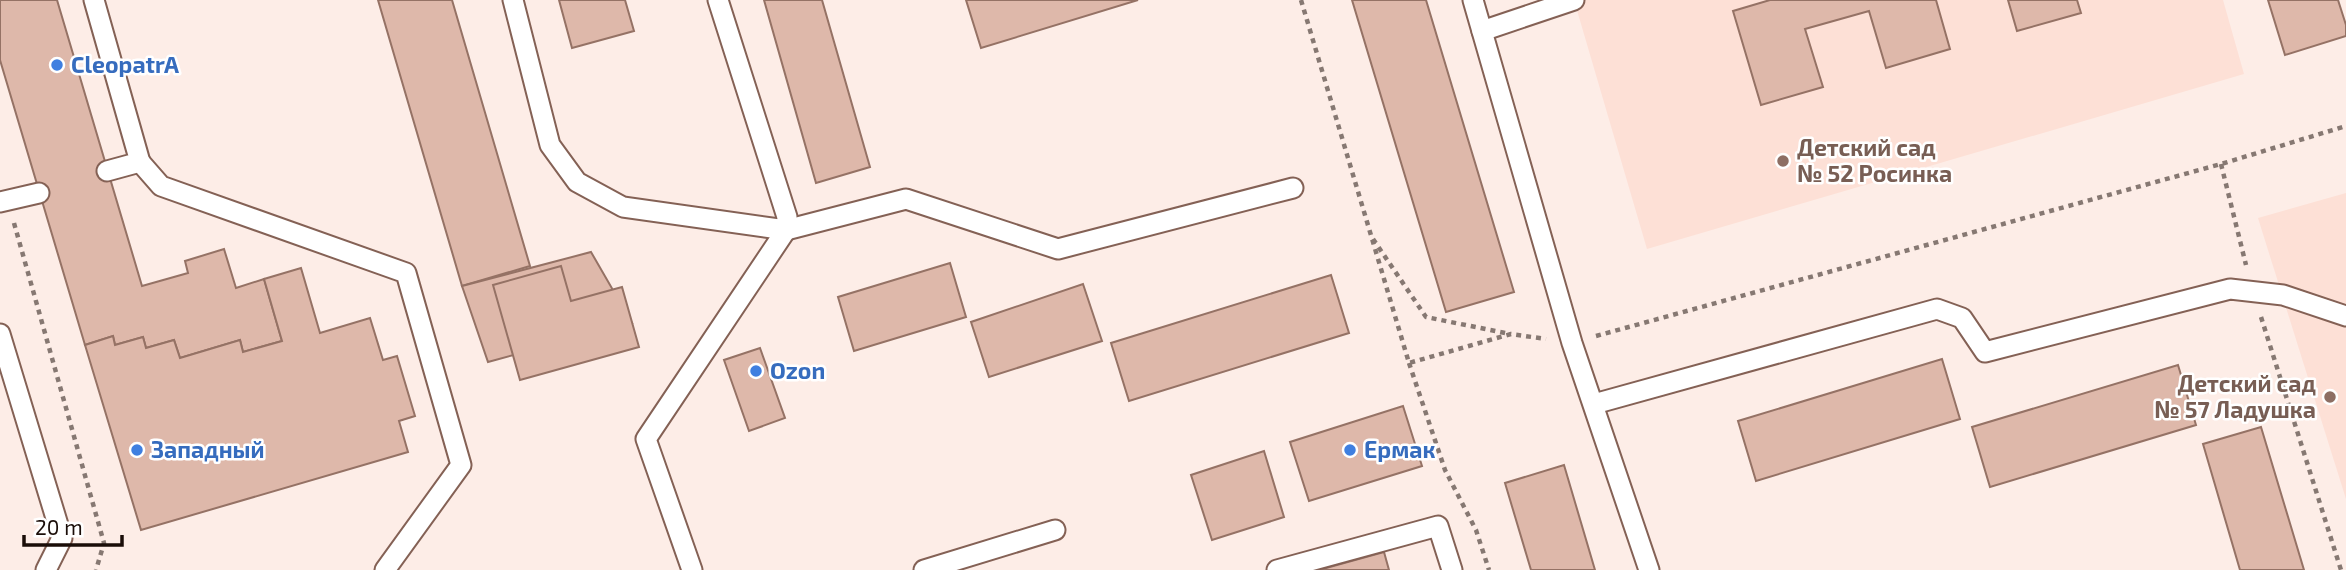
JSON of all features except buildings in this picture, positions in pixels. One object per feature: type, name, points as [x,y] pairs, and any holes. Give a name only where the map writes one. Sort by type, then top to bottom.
[{"type":"lane","points":[[94,0],[140,163],[161,186],[406,273],[461,465],[385,570]]},
{"type":"lane","points":[[513,0],[550,145],[577,182],[623,207],[786,230],[906,199],[1058,249],[1293,188]]},
{"type":"lane","points":[[692,570],[646,439],[786,230],[787,217],[718,0]]},
{"type":"lane","points":[[1473,0],[1572,343],[1649,570]]},
{"type":"lane","points":[[1482,31],[1574,0]]},
{"type":"lane","points":[[107,171],[140,163]]},
{"type":"lane","points":[[4,201],[39,193]]},
{"type":"lane","points":[[1594,404],[1937,309],[1962,318],[1985,352],[2230,289],[2283,295],[2346,316]]},
{"type":"lane","points":[[0,334],[62,538],[46,570]]},
{"type":"lane","points":[[1277,570],[1438,526],[1452,570]]},
{"type":"lane","points":[[924,570],[1055,530]]},
{"type":"path","points":[[1301,0],[1409,363],[1445,470],[1476,530],[1489,570]]},
{"type":"path","points":[[1370,234],[1426,317],[1572,343],[2221,164],[2346,126]]},
{"type":"path","points":[[2221,164],[2253,291],[2341,570]]},
{"type":"path","points":[[4,201],[104,542],[96,570]]},
{"type":"path","points":[[1409,363],[1511,334]]},
{"type":"shaded area","name":"Детский сад № 52 Росинка","points":[[1574,0],[2223,0],[2244,74],[1647,249]]},
{"type":"shaded area","name":"Детский сад № 57 Ладушка","points":[[2346,193],[2346,499],[2258,218]]},
{"type":"place","name":"CleopatrA","points":[[57,65]]},
{"type":"place","name":"Детский сад № 52 Росинка","points":[[1783,161]]},
{"type":"place","name":"Ozon","points":[[756,371]]},
{"type":"place","name":"Детский сад № 57 Ладушка","points":[[2330,397]]},
{"type":"place","name":"Западный","points":[[137,450]]},
{"type":"place","name":"Ермак","points":[[1350,450]]}]
